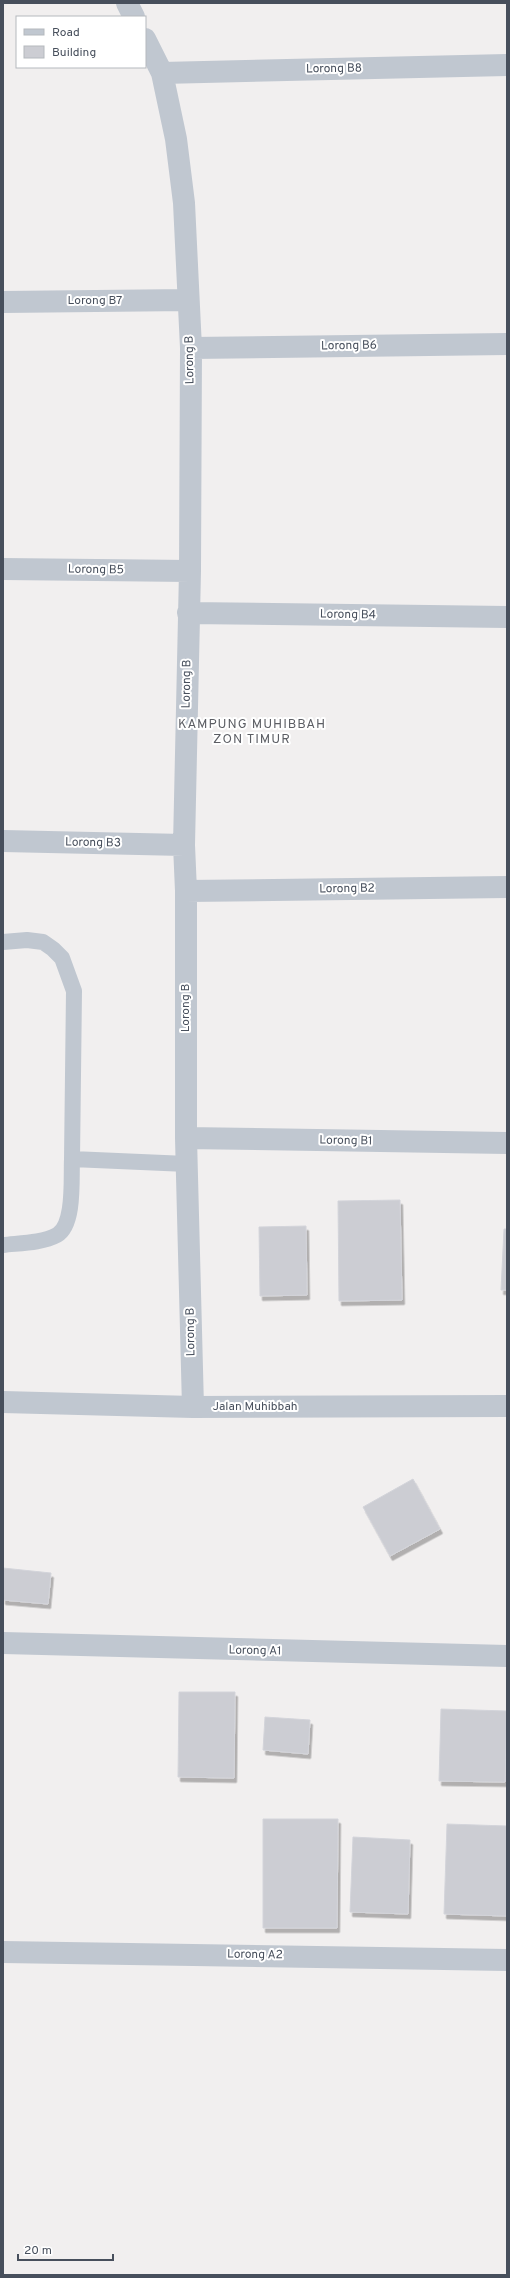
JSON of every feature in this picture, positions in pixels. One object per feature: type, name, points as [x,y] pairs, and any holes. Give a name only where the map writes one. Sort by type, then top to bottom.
[{"type":"street","points":[[127,3],[134,16]]},
{"type":"street","name":"Lorong B","points":[[146,41],[162,73],[176,139],[184,203],[191,348],[190,571],[184,845],[186,891],[186,1138],[193,1407]]},
{"type":"street","name":"Lorong B8","points":[[162,73],[507,65]]},
{"type":"street","name":"Lorong B7","points":[[3,302],[188,300]]},
{"type":"street","name":"Lorong B6","points":[[191,348],[507,344]]},
{"type":"street","name":"Lorong B5","points":[[3,568],[190,571]]},
{"type":"street","name":"Lorong B4","points":[[188,613],[507,617]]},
{"type":"street","name":"Lorong B3","points":[[3,841],[184,845]]},
{"type":"street","name":"Lorong B2","points":[[186,891],[507,887]]},
{"type":"street","name":"Lorong B1","points":[[186,1138],[507,1143]]},
{"type":"street","name":"Jalan Muhibbah","points":[[3,1402],[193,1407],[507,1406]]},
{"type":"street","name":"Lorong A1","points":[[3,1643],[507,1656]]},
{"type":"street","name":"Lorong A2","points":[[3,1952],[507,1960]]},
{"type":"lane","points":[[3,942],[27,940],[43,942],[62,958],[74,991],[70,1217],[65,1227],[59,1234],[49,1238],[3,1245]]},
{"type":"lane","points":[[72,1159],[187,1164]]},
{"type":"building","points":[[400,1200],[402,1300],[339,1301],[338,1201]]},
{"type":"building","points":[[306,1226],[307,1295],[260,1296],[259,1227]]},
{"type":"building","points":[[504,1229],[507,1229],[507,1290],[501,1290]]},
{"type":"building","points":[[413,1479],[440,1529],[390,1556],[363,1507]]},
{"type":"building","points":[[3,1568],[51,1573],[48,1604],[3,1600]]},
{"type":"building","points":[[179,1692],[235,1692],[234,1778],[178,1777]]},
{"type":"building","points":[[441,1709],[507,1711],[505,1782],[439,1781]]},
{"type":"building","points":[[265,1717],[310,1720],[308,1754],[263,1750]]},
{"type":"building","points":[[263,1819],[338,1819],[337,1928],[263,1928]]},
{"type":"building","points":[[447,1824],[507,1826],[507,1916],[444,1914]]},
{"type":"building","points":[[353,1837],[410,1840],[408,1914],[350,1912]]},
{"type":"district","name":"KAMPUNG MUHIBBAH ZON TIMUR","points":[[252,732]]}]
